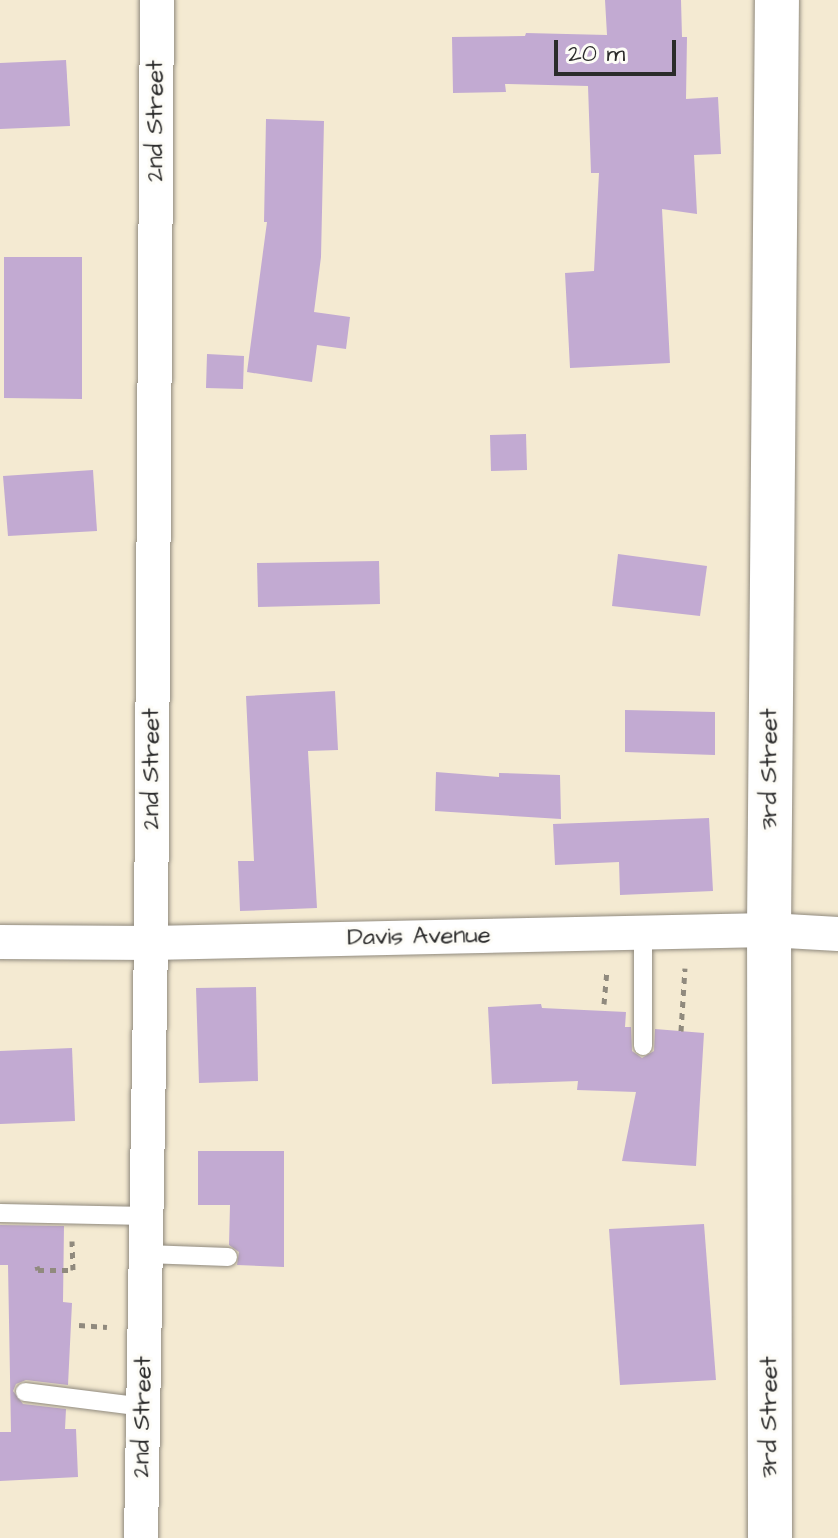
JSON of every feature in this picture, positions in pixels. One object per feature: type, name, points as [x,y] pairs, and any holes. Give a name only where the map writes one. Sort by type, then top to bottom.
[{"type":"street","name":"2nd Street","points":[[141,1538],[151,943],[157,0]]},
{"type":"street","name":"3rd Street","points":[[770,1538],[769,930],[777,0]]},
{"type":"street","name":"Davis Avenue","points":[[0,942],[151,943],[769,930],[838,934]]},
{"type":"lane","points":[[643,933],[643,1046]]},
{"type":"lane","points":[[0,1213],[147,1216]]},
{"type":"lane","points":[[146,1254],[228,1257]]},
{"type":"lane","points":[[25,1392],[143,1407]]},
{"type":"path","points":[[681,1031],[688,932]]},
{"type":"path","points":[[37,1266],[38,1270],[73,1270],[71,1215]]},
{"type":"building","points":[[605,0],[681,0],[682,37],[687,37],[686,99],[718,97],[721,154],[694,155],[697,214],[662,209],[670,363],[570,368],[565,273],[594,271],[599,173],[591,173],[588,86],[505,84],[506,92],[453,93],[452,37],[525,36],[526,33],[607,35]]},
{"type":"building","points":[[66,60],[70,126],[0,129],[0,63]]},
{"type":"building","points":[[266,119],[324,121],[321,257],[314,312],[350,317],[346,349],[317,345],[312,382],[247,372],[267,222],[264,222]]},
{"type":"building","points":[[4,257],[82,257],[82,399],[4,398]]},
{"type":"building","points":[[207,354],[244,356],[243,389],[206,388]]},
{"type":"building","points":[[526,434],[527,470],[491,471],[490,435]]},
{"type":"building","points":[[93,470],[97,531],[8,536],[3,476]]},
{"type":"building","points":[[618,554],[707,566],[700,616],[612,606]]},
{"type":"building","points":[[379,561],[380,604],[258,607],[257,563]]},
{"type":"building","points":[[335,691],[338,750],[308,751],[317,908],[240,911],[238,861],[254,861],[246,696]]},
{"type":"building","points":[[625,710],[715,712],[715,755],[625,752]]},
{"type":"building","points":[[436,772],[499,777],[499,773],[560,775],[561,819],[435,811]]},
{"type":"building","points":[[709,818],[713,891],[620,895],[619,862],[555,865],[553,824]]},
{"type":"building","points":[[256,987],[258,1081],[199,1083],[196,988]]},
{"type":"building","points":[[541,1004],[542,1008],[626,1012],[625,1027],[631,1027],[632,1051],[642,1058],[654,1051],[655,1029],[704,1033],[696,1166],[622,1161],[636,1092],[577,1090],[578,1081],[492,1084],[488,1007]]},
{"type":"building","points":[[72,1048],[75,1121],[0,1124],[0,1051]]},
{"type":"building","points":[[198,1151],[284,1151],[284,1267],[237,1265],[239,1252],[229,1245],[230,1205],[198,1205]]},
{"type":"building","points":[[704,1224],[716,1380],[620,1385],[609,1229]]},
{"type":"building","points":[[0,1225],[64,1226],[63,1302],[72,1303],[68,1385],[26,1380],[16,1384],[13,1391],[23,1404],[66,1409],[65,1429],[76,1429],[78,1477],[0,1481],[0,1432],[11,1432],[8,1265],[0,1265]]}]
